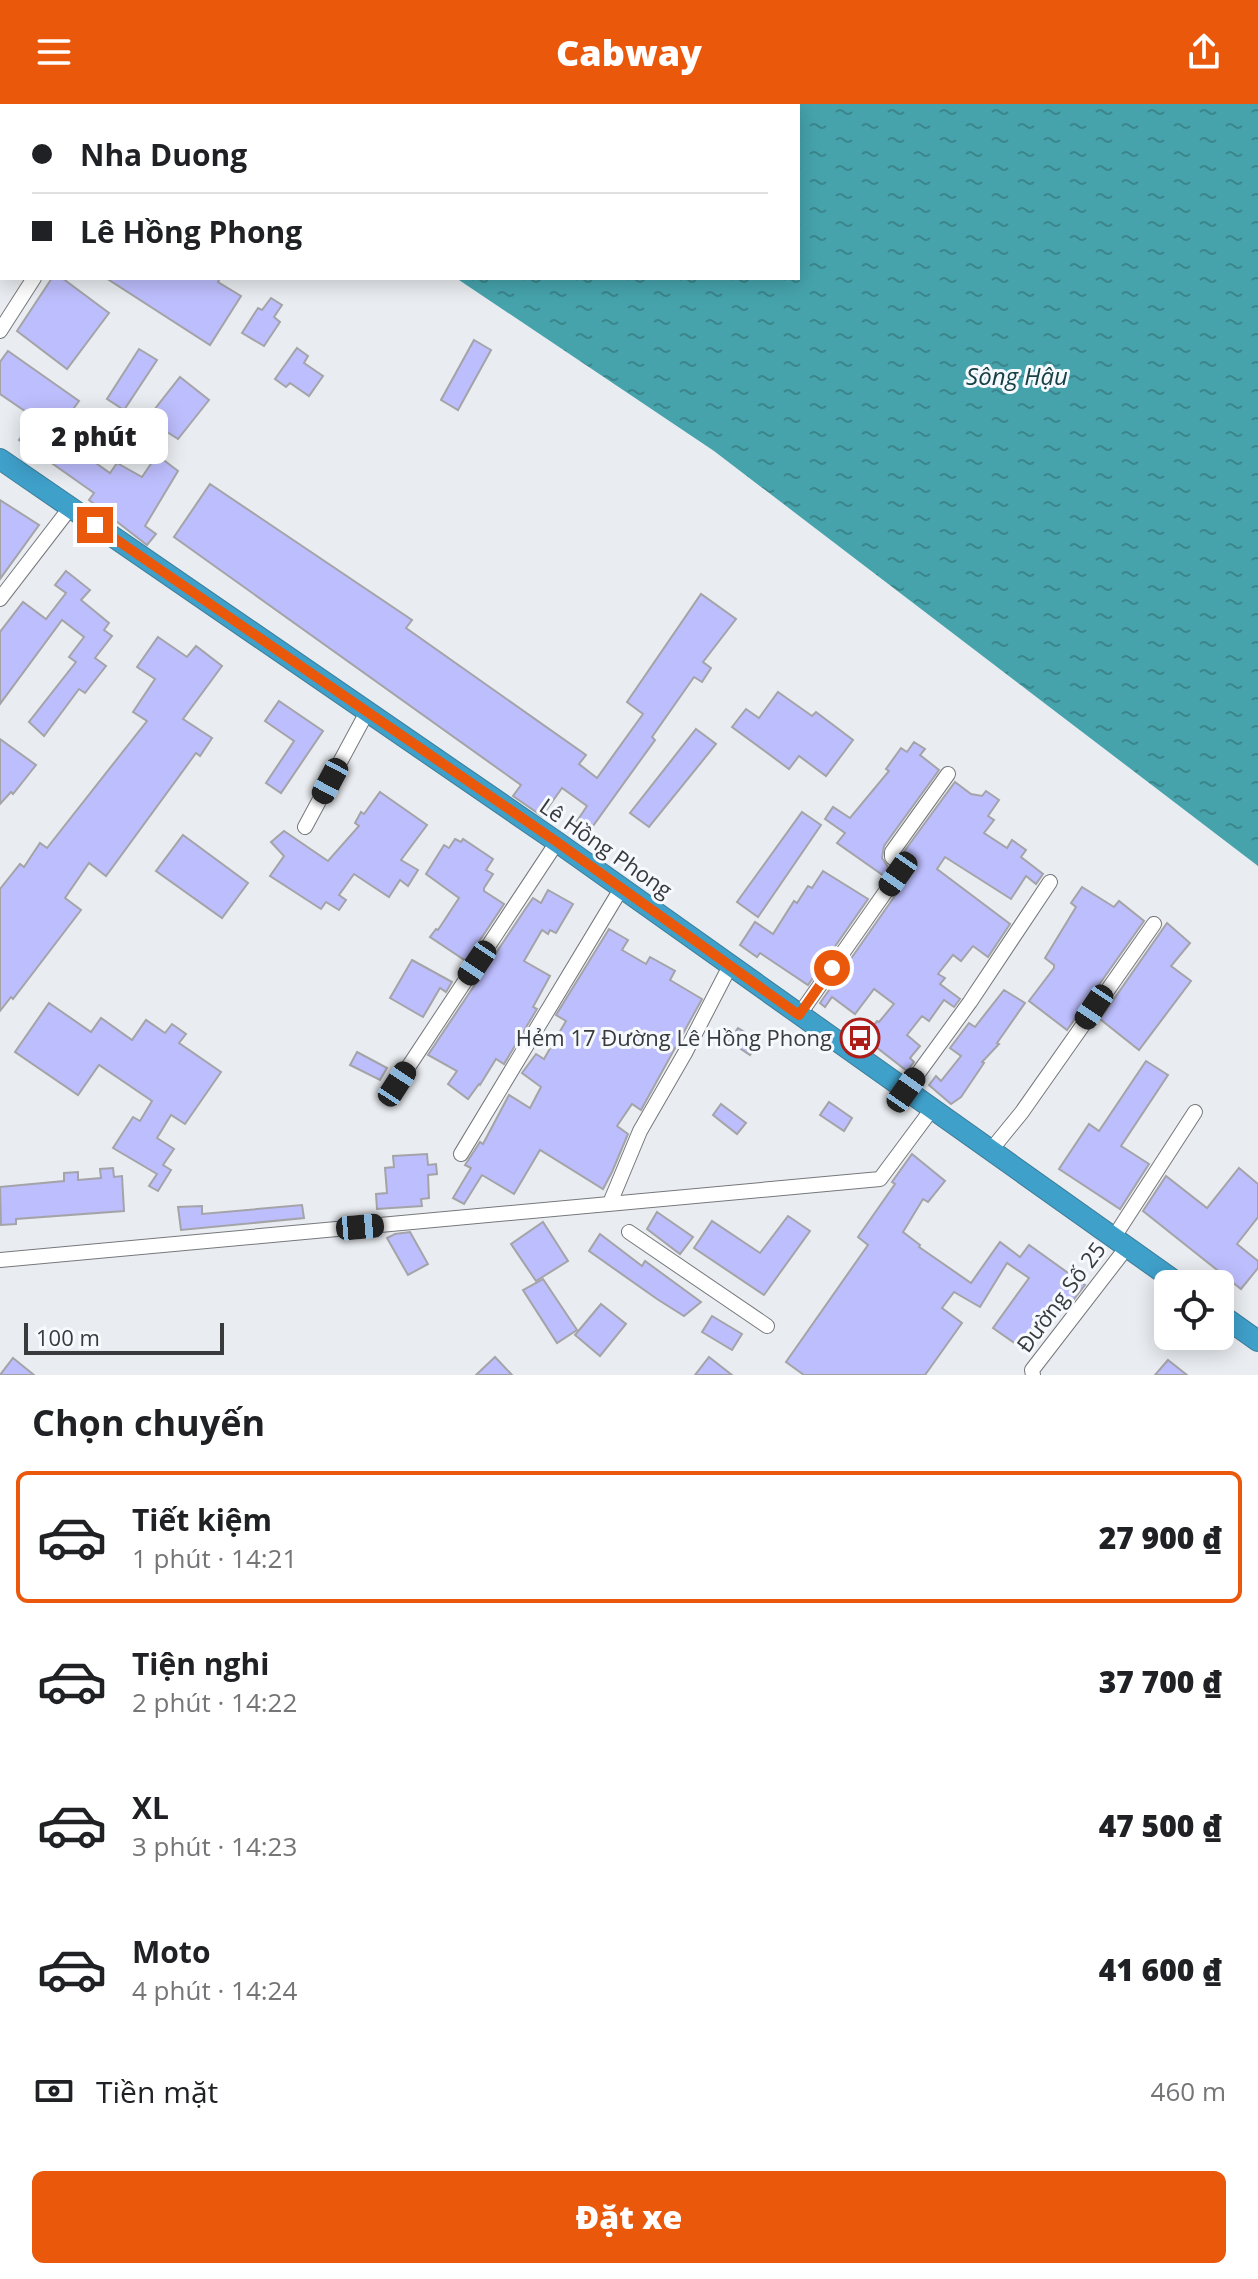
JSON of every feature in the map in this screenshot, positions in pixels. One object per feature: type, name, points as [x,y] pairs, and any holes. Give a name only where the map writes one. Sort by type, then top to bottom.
[{"type":"highway","name":"Lê Hồng Phong","points":[[0,459],[557,842],[1160,1270]]},
{"type":"highway","points":[[1234,1324],[1258,1341]]},
{"type":"street","points":[[0,331],[33,280]]},
{"type":"street","points":[[0,599],[70,508]]},
{"type":"street","points":[[305,827],[367,712]]},
{"type":"street","points":[[799,1015],[898,874],[898,862],[892,857],[892,852],[948,774]]},
{"type":"street","points":[[397,1084],[557,842]]},
{"type":"street","points":[[906,1090],[970,1002],[1050,882]]},
{"type":"street","points":[[461,1154],[621,889]]},
{"type":"street","points":[[991,1150],[1022,1112],[1154,924]]},
{"type":"street","points":[[610,1203],[640,1131],[730,966]]},
{"type":"street","points":[[0,1260],[880,1179],[932,1109]]},
{"type":"street","name":"Đường Số 25","points":[[1033,1375],[1032,1370],[1121,1242],[1195,1112]]},
{"type":"street","points":[[629,1232],[767,1326]]},
{"type":"water","name":"Sông Hậu","points":[[800,104],[1258,104],[1258,866],[714,451],[459,280],[800,280]]},
{"type":"building","points":[[51,280],[65,280],[109,313],[67,369],[17,331]]},
{"type":"building","points":[[109,280],[219,280],[241,296],[210,345]]},
{"type":"building","points":[[271,298],[282,305],[274,317],[280,322],[264,346],[242,333],[258,308],[262,310]]},
{"type":"building","points":[[474,340],[491,350],[458,410],[441,400]]},
{"type":"building","points":[[297,348],[308,356],[304,363],[323,376],[309,396],[290,383],[286,387],[275,379]]},
{"type":"building","points":[[139,349],[157,360],[124,410],[107,399]]},
{"type":"building","points":[[8,351],[79,401],[55,434],[110,473],[117,463],[142,477],[157,455],[178,471],[145,526],[156,534],[147,545],[89,500],[94,493],[19,440],[35,418],[0,394],[0,362]]},
{"type":"building","points":[[180,377],[209,400],[178,439],[147,419]]},
{"type":"building","points":[[210,484],[412,620],[406,628],[586,755],[579,764],[597,778],[643,714],[627,702],[701,594],[736,619],[703,662],[711,668],[702,682],[694,677],[652,737],[655,740],[590,830],[577,821],[587,806],[562,788],[542,816],[513,796],[521,785],[174,537]]},
{"type":"building","points":[[0,500],[39,525],[0,579]]},
{"type":"building","points":[[66,571],[90,590],[81,600],[109,623],[104,630],[112,636],[95,658],[106,666],[85,693],[79,689],[44,736],[29,722],[76,662],[69,657],[84,637],[62,620],[0,704],[0,632],[23,602],[46,619],[66,593],[55,585]]},
{"type":"building","points":[[158,637],[187,657],[196,646],[222,666],[183,719],[212,738],[200,756],[196,753],[106,876],[89,863],[65,898],[81,910],[13,999],[11,997],[0,1011],[0,889],[20,864],[24,867],[40,843],[47,848],[147,721],[133,712],[155,679],[137,667]]},
{"type":"building","points":[[778,692],[812,716],[816,712],[853,740],[826,776],[799,756],[789,769],[732,727],[746,709],[759,718]]},
{"type":"building","points":[[279,701],[323,731],[281,793],[266,783],[294,741],[265,721]]},
{"type":"building","points":[[696,729],[716,744],[649,827],[630,813]]},
{"type":"building","points":[[0,739],[36,765],[13,794],[11,792],[0,804]]},
{"type":"building","points":[[914,742],[925,749],[920,755],[939,770],[884,846],[882,858],[888,867],[884,876],[837,843],[845,833],[825,819],[833,807],[850,818],[889,771],[886,769],[901,748],[907,752]]},
{"type":"building","points":[[955,782],[971,794],[982,796],[986,791],[999,800],[988,816],[994,820],[984,833],[1007,848],[1012,840],[1026,850],[1021,857],[1043,874],[1036,884],[1026,876],[1011,899],[945,857],[937,869],[1010,924],[988,957],[973,946],[961,961],[953,955],[938,974],[945,978],[940,984],[960,999],[954,1007],[944,1000],[929,1021],[922,1016],[907,1035],[920,1046],[910,1058],[914,1062],[907,1071],[862,1036],[894,1004],[874,989],[855,1014],[832,997],[825,1007],[820,1003],[906,880],[908,862],[903,853]]},
{"type":"building","points":[[380,792],[427,825],[401,860],[418,870],[408,886],[400,880],[389,897],[354,874],[339,895],[346,900],[339,910],[326,902],[321,909],[270,876],[284,856],[271,842],[284,831],[328,861],[359,826],[355,823],[361,812],[364,814]]},
{"type":"building","points":[[802,812],[821,825],[758,917],[737,902]]},
{"type":"building","points":[[183,835],[248,883],[222,918],[156,871]]},
{"type":"building","points":[[455,839],[461,842],[463,839],[493,859],[486,870],[493,874],[484,891],[504,904],[466,961],[430,937],[459,898],[426,874],[444,845],[449,848]]},
{"type":"building","points":[[823,871],[868,899],[808,985],[760,953],[757,957],[740,945],[755,922],[773,934],[794,901],[797,903],[808,886],[812,888]]},
{"type":"building","points":[[1082,887],[1114,907],[1119,901],[1144,921],[1067,1030],[1029,1001],[1054,968],[1045,958],[1076,907],[1071,903]]},
{"type":"building","points":[[548,890],[573,904],[556,933],[550,930],[548,934],[542,930],[524,961],[550,976],[533,1007],[537,1009],[504,1064],[496,1059],[468,1099],[448,1084],[457,1071],[428,1055],[533,898],[541,903]]},
{"type":"building","points":[[1167,923],[1190,943],[1171,966],[1191,981],[1139,1050],[1100,1019]]},
{"type":"building","points":[[609,929],[628,940],[622,950],[646,964],[650,957],[675,971],[670,980],[702,999],[641,1110],[632,1104],[617,1126],[628,1134],[603,1189],[540,1150],[514,1194],[482,1175],[464,1204],[453,1198],[471,1168],[465,1165],[480,1142],[483,1144],[509,1095],[530,1108],[541,1087],[522,1073],[536,1054],[544,1059],[566,1021],[556,1015]]},
{"type":"building","points":[[412,960],[452,982],[446,992],[440,988],[423,1017],[390,998]]},
{"type":"building","points":[[1004,990],[1025,1003],[961,1097],[951,1104],[929,1085],[936,1076],[941,1081],[961,1056],[950,1048],[969,1023],[975,1027]]},
{"type":"building","points":[[49,1003],[91,1032],[101,1018],[132,1040],[146,1020],[165,1033],[172,1024],[186,1034],[179,1043],[221,1072],[185,1124],[171,1115],[157,1138],[174,1149],[163,1165],[171,1170],[158,1191],[149,1186],[157,1174],[113,1148],[133,1117],[140,1121],[152,1101],[99,1065],[78,1095],[15,1052]]},
{"type":"building","points":[[738,1028],[759,1041],[750,1055],[729,1041]]},
{"type":"building","points":[[357,1052],[387,1068],[380,1080],[350,1065]]},
{"type":"building","points":[[1146,1061],[1168,1075],[1121,1146],[1149,1164],[1120,1209],[1059,1169],[1089,1124],[1099,1131]]},
{"type":"building","points":[[829,1102],[852,1118],[844,1131],[820,1115]]},
{"type":"building","points":[[721,1104],[746,1123],[737,1134],[713,1115]]},
{"type":"building","points":[[427,1154],[428,1165],[436,1164],[437,1174],[428,1175],[429,1198],[421,1199],[422,1206],[377,1209],[376,1194],[387,1193],[385,1168],[394,1167],[393,1156]]},
{"type":"building","points":[[912,1154],[945,1181],[928,1202],[923,1199],[903,1232],[919,1247],[971,1283],[1000,1242],[1020,1257],[1029,1245],[1085,1285],[1068,1307],[1055,1298],[1020,1347],[993,1328],[1029,1278],[1007,1263],[980,1307],[954,1292],[942,1308],[962,1323],[925,1375],[804,1375],[786,1362],[868,1245],[858,1237]]},
{"type":"building","points":[[113,1168],[114,1177],[122,1176],[124,1211],[16,1219],[16,1224],[1,1225],[0,1187],[64,1181],[64,1173],[78,1172],[78,1180],[101,1178],[100,1169]]},
{"type":"building","points":[[1239,1168],[1258,1184],[1258,1217],[1237,1244],[1258,1261],[1258,1268],[1241,1289],[1234,1283],[1234,1270],[1217,1270],[1143,1211],[1166,1176],[1207,1208]]},
{"type":"building","points":[[302,1205],[304,1218],[181,1230],[178,1207],[202,1206],[202,1214]]},
{"type":"building","points":[[657,1212],[693,1237],[680,1254],[647,1229]]},
{"type":"building","points":[[788,1216],[810,1231],[764,1295],[694,1248],[712,1221],[760,1253]]},
{"type":"building","points":[[543,1222],[568,1261],[536,1281],[511,1244]]},
{"type":"building","points":[[410,1232],[428,1264],[408,1275],[387,1238]]},
{"type":"building","points":[[600,1234],[642,1266],[645,1261],[701,1302],[684,1316],[657,1299],[589,1251]]},
{"type":"building","points":[[543,1279],[577,1330],[557,1343],[523,1290]]},
{"type":"building","points":[[601,1304],[626,1324],[600,1356],[575,1335]]},
{"type":"building","points":[[712,1316],[742,1334],[732,1350],[702,1332]]},
{"type":"building","points":[[495,1357],[512,1375],[476,1375]]},
{"type":"building","points":[[709,1357],[732,1375],[695,1375]]},
{"type":"building","points":[[13,1358],[34,1375],[0,1375]]},
{"type":"building","points":[[1168,1360],[1187,1375],[1155,1375]]},
{"type":"place","name":"Hẻm 17 Đường Lê Hồng Phong","points":[[860,1038]]},
{"type":"route","points":[[95,525],[557,842],[799,1015],[832,968]]}]
